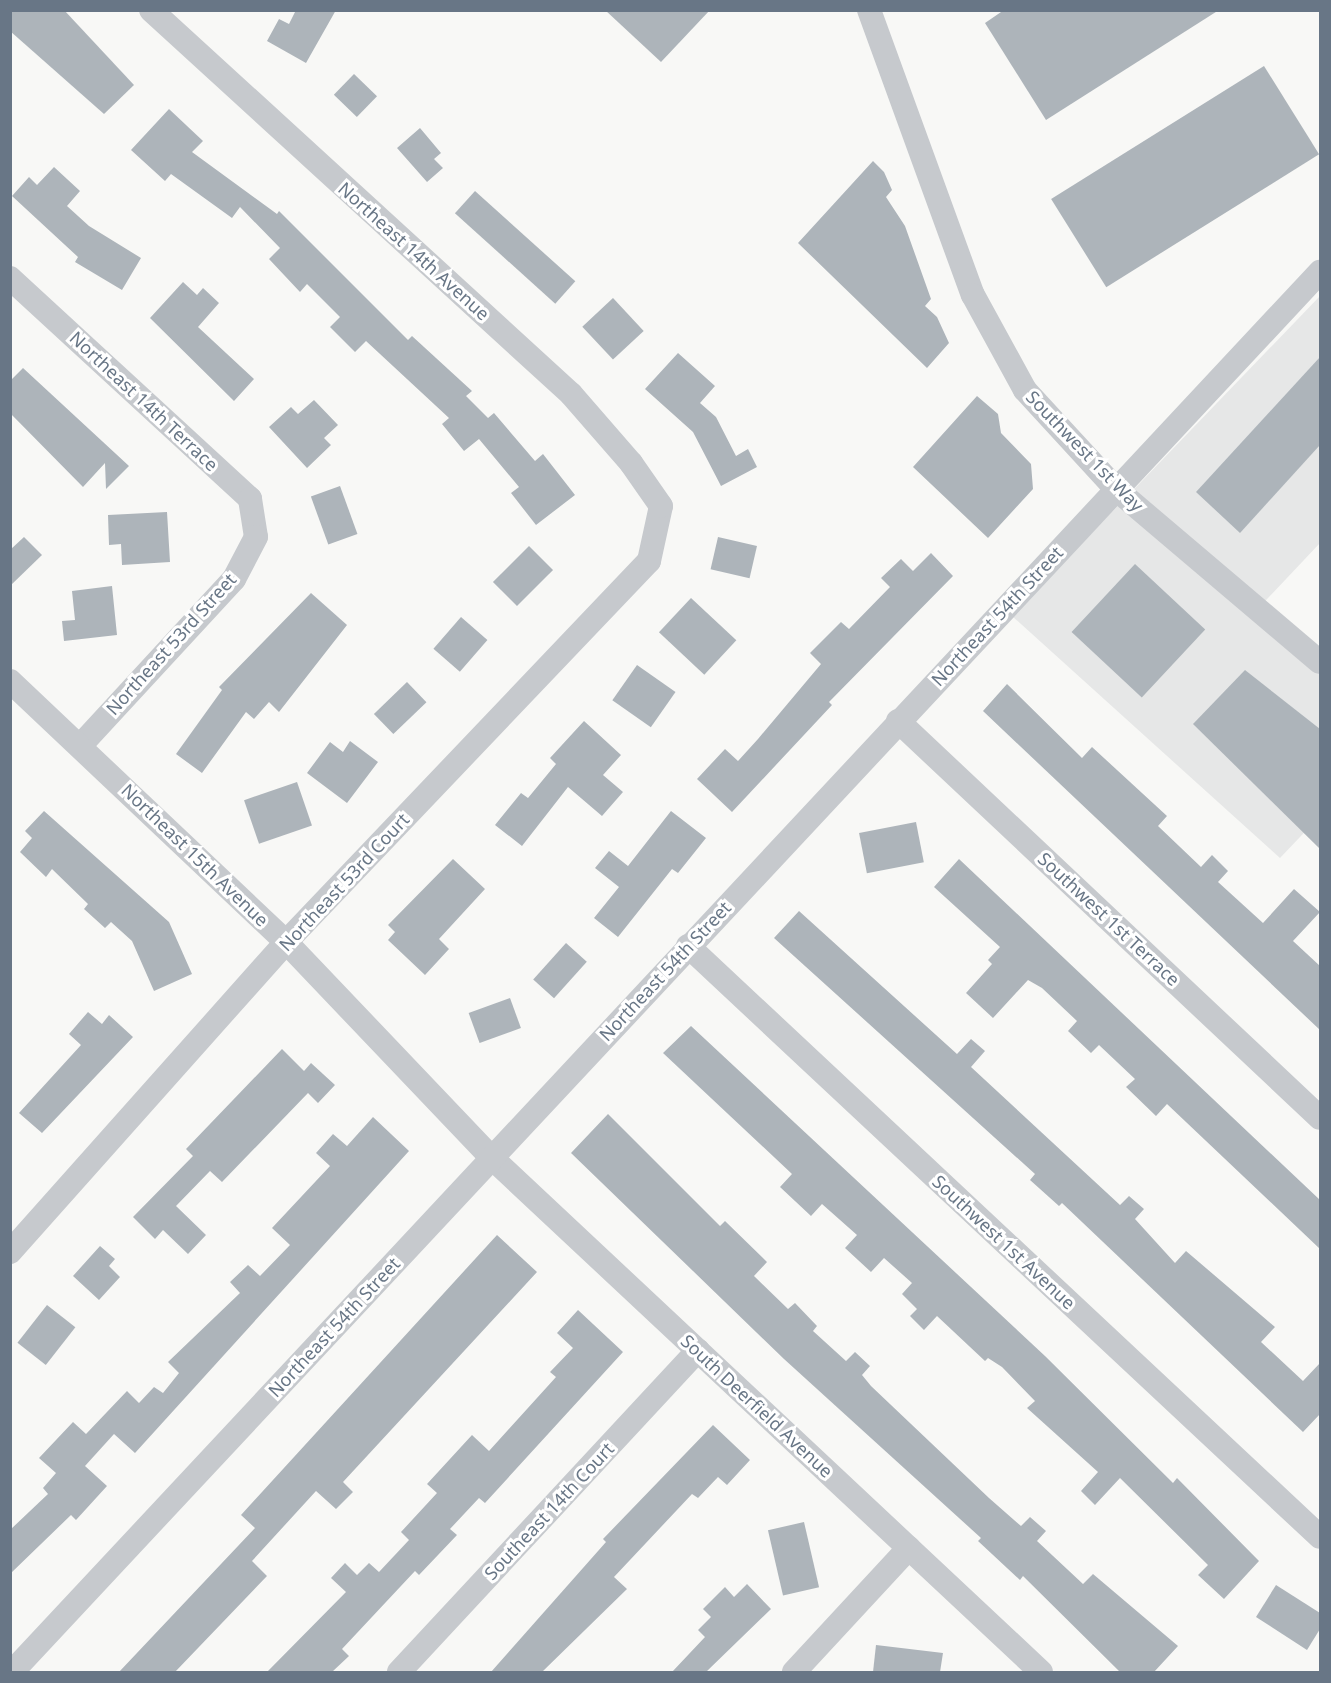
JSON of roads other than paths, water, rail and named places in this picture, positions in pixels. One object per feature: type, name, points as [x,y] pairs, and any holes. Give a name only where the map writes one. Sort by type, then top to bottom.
[{"type":"street","name":"Northeast 14th Avenue","points":[[151,10],[571,394],[631,463],[661,506]]},
{"type":"street","name":"Southwest 1st Way","points":[[869,10],[947,229],[999,349],[1025,390],[1117,490],[1320,662]]},
{"type":"street","name":"Northeast 54th Street","points":[[12,1672],[898,720],[1320,272]]},
{"type":"street","name":"Northeast 14th Terrace","points":[[10,278],[250,499],[256,537]]},
{"type":"street","name":"Northeast 53rd Court","points":[[10,1252],[286,942],[649,561],[661,506]]},
{"type":"street","name":"Northeast 53rd Street","points":[[80,746],[234,579],[256,537]]},
{"type":"street","name":"Northeast 15th Avenue","points":[[10,681],[286,942],[473,1139]]},
{"type":"street","name":"Southwest 1st Terrace","points":[[898,720],[1320,1118]]},
{"type":"street","name":"Southwest 1st Avenue","points":[[688,946],[1320,1537]]},
{"type":"street","name":"South Deerfield Avenue","points":[[473,1139],[1041,1672]]},
{"type":"street","name":"Southeast 14th Court","points":[[399,1672],[698,1350]]},
{"type":"street","points":[[794,1672],[909,1548]]}]
